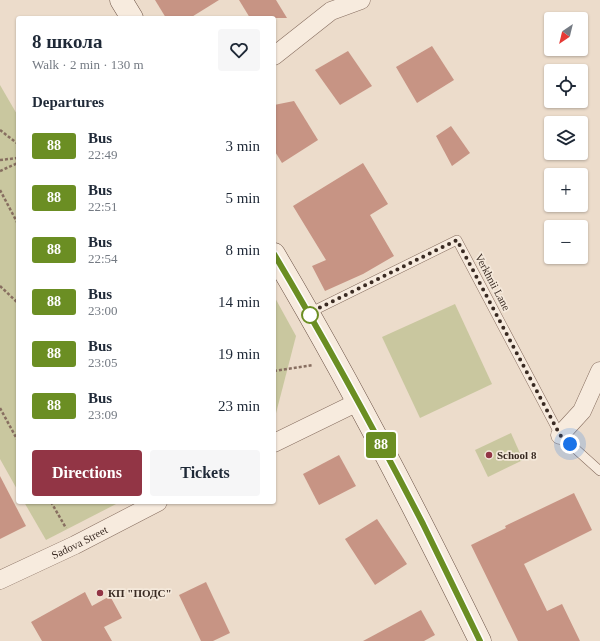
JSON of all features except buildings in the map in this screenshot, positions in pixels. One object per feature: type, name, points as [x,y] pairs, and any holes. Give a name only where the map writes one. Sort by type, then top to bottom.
[{"type":"main road","points":[[121,0],[131,16]]},
{"type":"main road","points":[[276,257],[337,363],[423,524],[480,641]]},
{"type":"street","points":[[276,54],[331,12],[361,0]]},
{"type":"street","points":[[560,435],[582,411],[600,371]]},
{"type":"street","points":[[276,442],[358,402]]},
{"type":"street","name":"Sadova Street","points":[[0,580],[154,504]]},
{"type":"lane","name":"Verkhnii Lane","points":[[309,313],[457,240],[560,435],[600,471]]},
{"type":"path","points":[[0,130],[16,142]]},
{"type":"path","points":[[0,160],[16,158]]},
{"type":"path","points":[[0,170],[16,164]]},
{"type":"path","points":[[0,190],[16,220]]},
{"type":"path","points":[[0,286],[16,301]]},
{"type":"path","points":[[276,371],[317,364],[337,363]]},
{"type":"path","points":[[0,408],[16,437]]},
{"type":"path","points":[[52,504],[56,511]]},
{"type":"shaded area","points":[[0,85],[16,113],[16,487],[0,459]]},
{"type":"shaded area","points":[[276,300],[296,336],[276,413]]},
{"type":"shaded area","points":[[455,304],[492,384],[420,418],[382,337]]},
{"type":"shaded area","points":[[511,433],[523,460],[488,477],[475,450]]},
{"type":"shaded area","points":[[25,504],[116,504],[46,540]]},
{"type":"bus line","name":"88","points":[[276,257],[337,363],[423,524],[480,641]]},
{"type":"place","name":"School 8","points":[[489,455]]},
{"type":"place","name":"КП \"ПОДС\"","points":[[100,593]]},
{"type":"route","points":[[310,315],[309,313],[457,240],[560,435],[570,444]]}]
